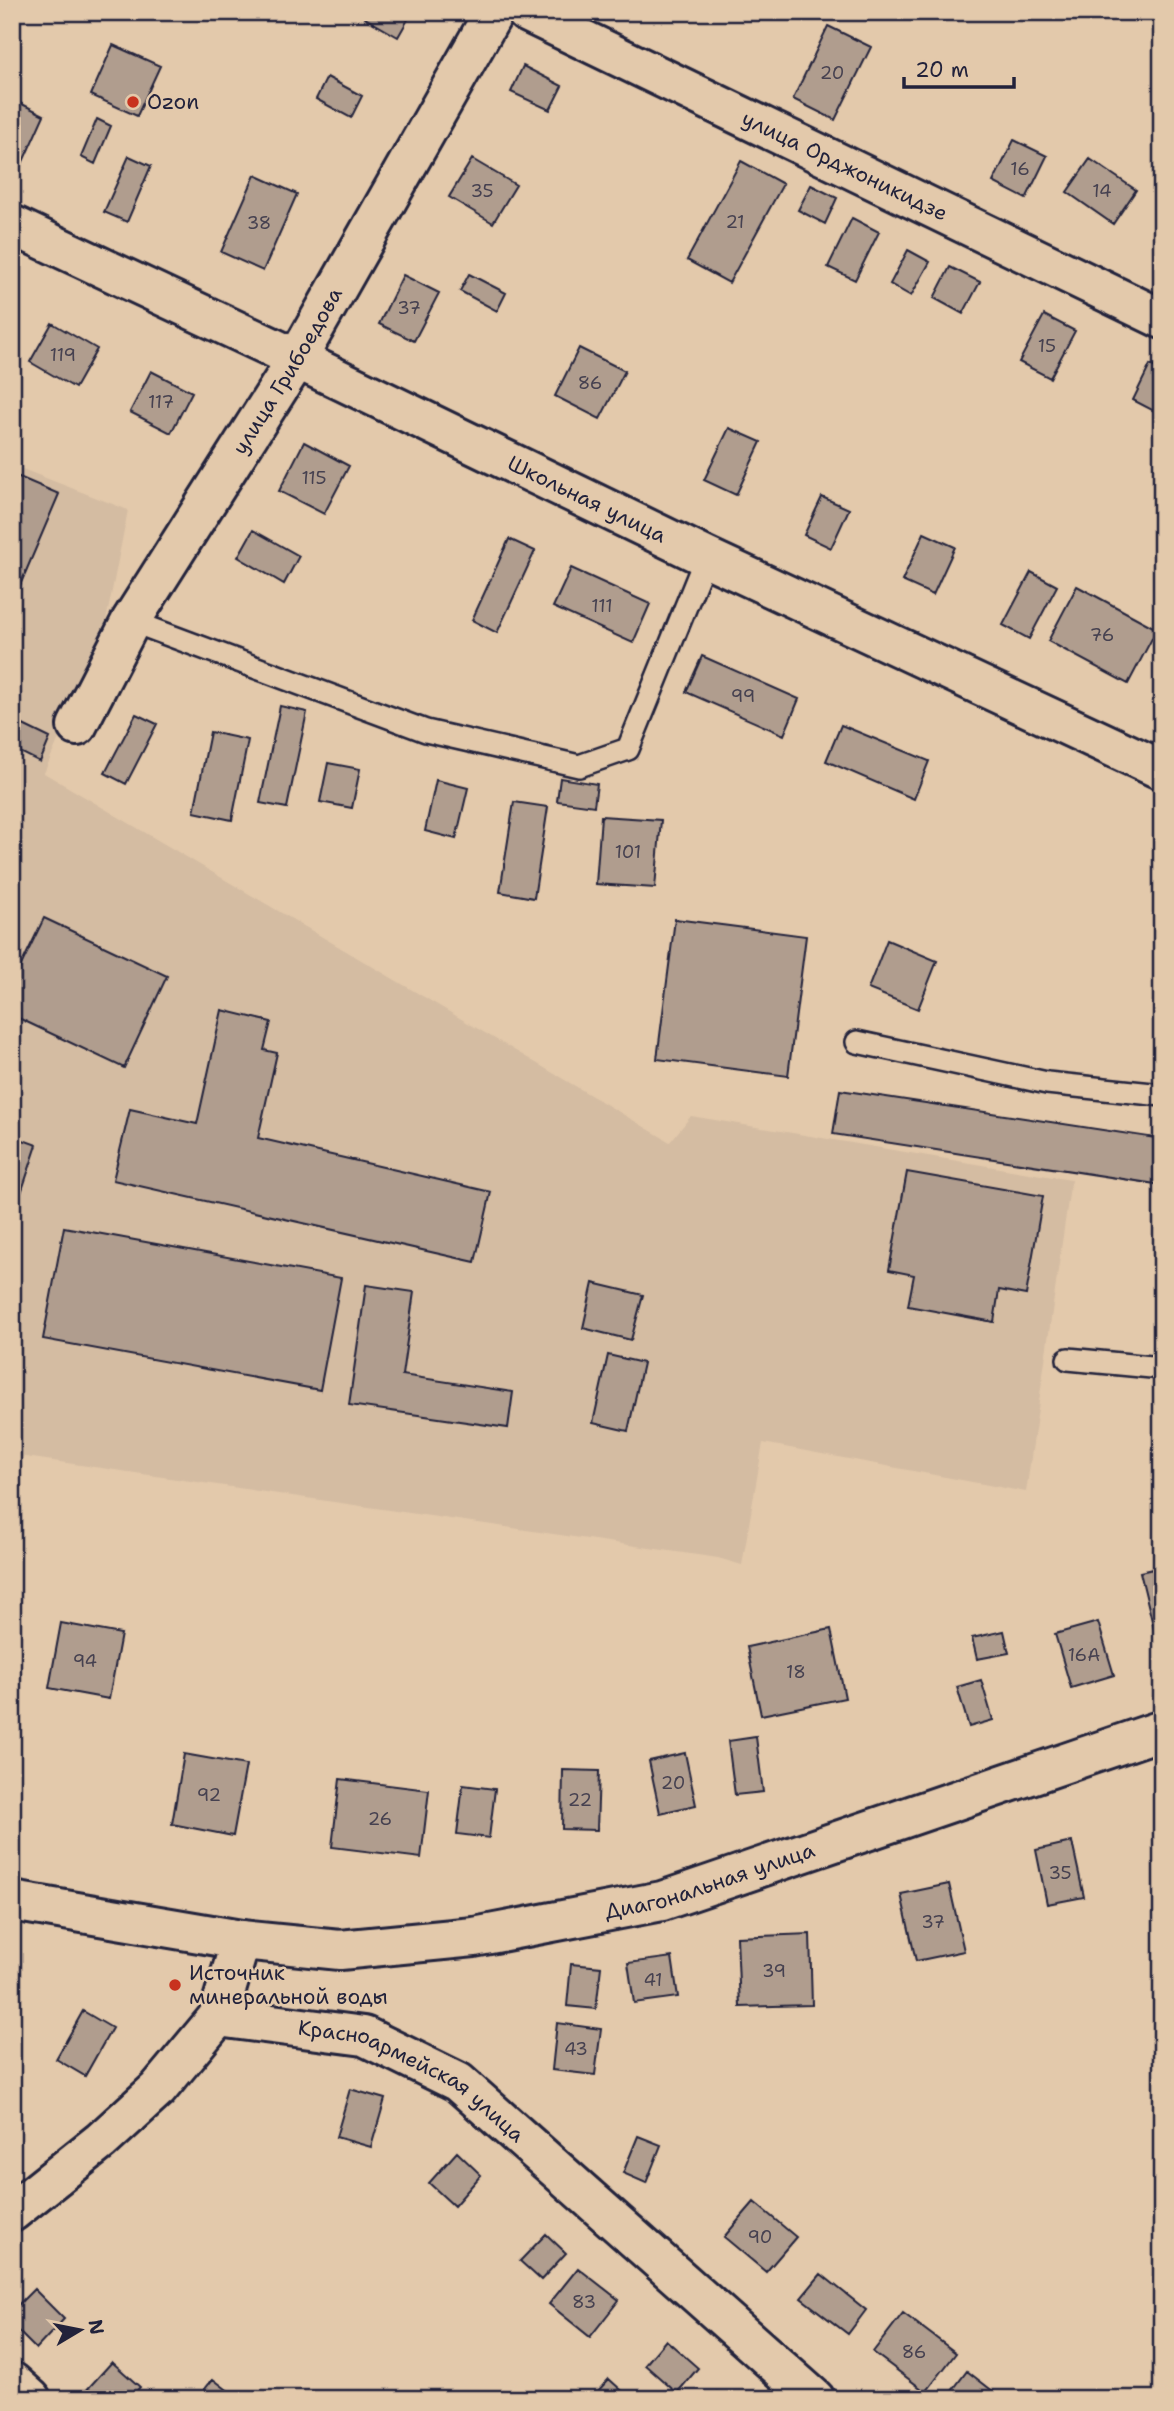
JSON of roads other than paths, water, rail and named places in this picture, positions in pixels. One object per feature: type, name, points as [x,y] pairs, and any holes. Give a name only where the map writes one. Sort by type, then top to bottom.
[{"type":"street","name":"улица Грибоедова","points":[[77,726],[131,621],[296,359],[494,12]]},
{"type":"street","name":"улица Орджоникидзе","points":[[526,12],[1162,319]]},
{"type":"street","name":"Школьная улица","points":[[12,225],[706,557],[1162,770]]},
{"type":"street","name":"Диагональная улица","points":[[241,1940],[340,1950],[474,1937],[662,1901],[1162,1730]]},
{"type":"street","points":[[12,1901],[241,1940],[218,2017],[158,2089],[101,2141],[12,2212]]},
{"type":"street","name":"Красноармейская улица","points":[[218,2017],[364,2036],[458,2082],[815,2399]]},
{"type":"street","points":[[12,2382],[30,2399]]},
{"type":"lane","points":[[131,621],[426,731],[579,766],[628,748],[706,557]]},
{"type":"lane","points":[[857,1042],[1047,1083],[1162,1095]]},
{"type":"lane","points":[[1068,1359],[1162,1368]]},
{"type":"place","name":"Ozon","points":[[133,102]]},
{"type":"place","name":"Источник минеральной воды","points":[[175,1985]]}]
